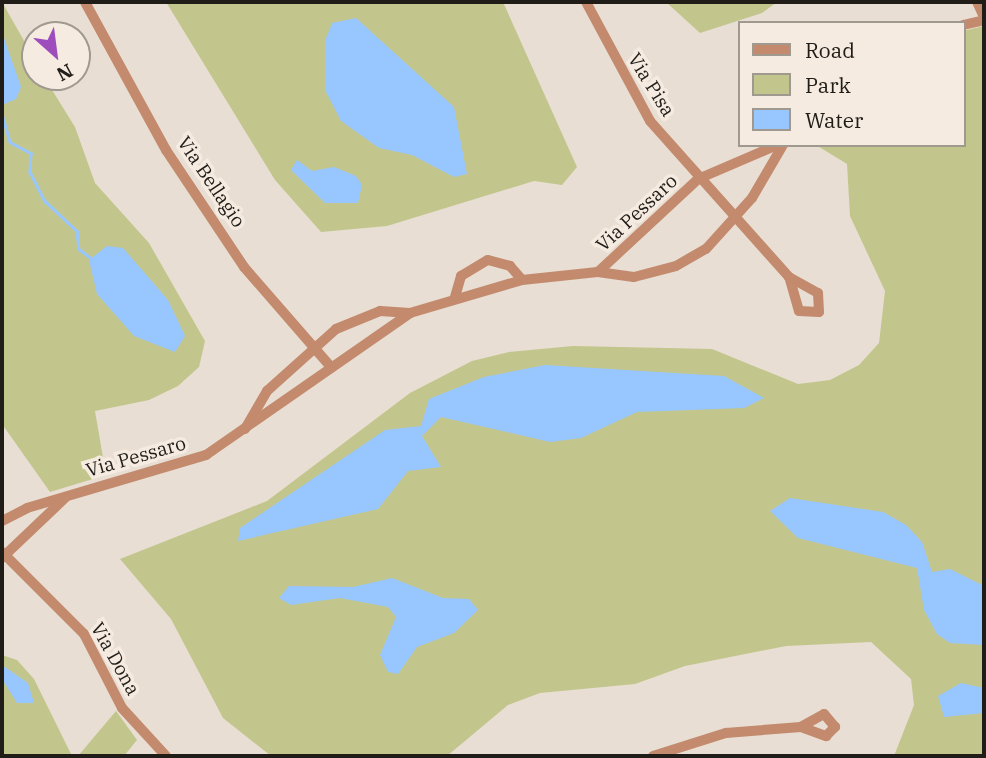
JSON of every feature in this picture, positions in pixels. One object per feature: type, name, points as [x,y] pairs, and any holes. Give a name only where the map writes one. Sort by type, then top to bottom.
[{"type":"street","name":"Via Bellagio","points":[[85,2],[166,150],[261,290],[331,367]]},
{"type":"street","name":"Via Pisa","points":[[586,2],[628,88],[698,179],[789,277]]},
{"type":"street","points":[[965,24],[984,18],[977,2]]},
{"type":"street","name":"Via Pessaro","points":[[598,272],[698,179],[775,147]]},
{"type":"street","name":"Via Pessaro","points":[[2,521],[73,493],[171,468],[244,431],[410,313],[455,297],[522,280],[598,272],[634,277],[676,266],[706,249],[735,219],[779,147]]},
{"type":"street","points":[[455,297],[461,276],[488,260],[510,266],[522,280]]},
{"type":"street","name":"Via Pessaro","points":[[244,431],[267,391],[314,346],[356,317],[410,313]]},
{"type":"street","name":"Via Pessaro","points":[[4,555],[73,493]]},
{"type":"street","name":"Via Dona","points":[[4,555],[84,634],[122,708],[166,756]]},
{"type":"street","points":[[653,756],[726,733],[801,727]]},
{"type":"green space","points":[[2,2],[21,35],[21,91],[53,91],[75,127],[95,183],[149,243],[205,341],[199,367],[178,386],[149,400],[95,411],[106,475],[50,492],[2,424]]},
{"type":"green space","points":[[166,2],[503,2],[577,167],[562,185],[534,181],[387,226],[321,232],[275,180]]},
{"type":"green space","points":[[666,2],[777,2],[762,13],[700,33]]},
{"type":"green space","points":[[984,26],[984,756],[894,756],[914,705],[911,679],[871,642],[786,646],[685,666],[635,684],[540,693],[508,705],[447,756],[271,756],[223,718],[171,619],[120,559],[267,501],[410,393],[472,361],[509,352],[573,346],[712,349],[798,384],[830,380],[859,365],[879,343],[885,291],[850,216],[847,164],[819,147],[965,147],[965,31]]},
{"type":"green space","points":[[2,655],[17,660],[34,679],[72,756],[2,756]]},
{"type":"green space","points":[[116,711],[137,740],[124,756],[78,756]]},
{"type":"water","points":[[356,18],[454,107],[467,174],[454,177],[412,155],[379,148],[341,121],[325,90],[325,41],[332,23]]},
{"type":"water","points":[[2,32],[21,87],[16,99],[2,105]]},
{"type":"water","points":[[297,160],[312,171],[334,167],[356,176],[362,185],[358,203],[325,203],[291,170]]},
{"type":"water","points":[[107,246],[123,248],[168,300],[185,336],[175,352],[134,336],[97,294],[89,260]]},
{"type":"water","points":[[545,365],[724,376],[764,398],[744,408],[637,412],[581,438],[550,442],[441,417],[422,436],[441,467],[408,471],[378,509],[238,541],[240,528],[385,430],[421,426],[429,399],[484,377]]},
{"type":"water","points":[[790,498],[883,512],[906,525],[922,542],[932,572],[950,569],[984,586],[984,645],[950,643],[937,634],[924,610],[917,568],[798,538],[770,511]]},
{"type":"water","points":[[392,578],[443,598],[469,599],[478,610],[454,633],[417,647],[398,674],[388,672],[380,655],[396,617],[388,607],[340,598],[291,605],[279,598],[289,586],[353,587]]},
{"type":"water","points":[[2,665],[28,683],[34,703],[17,703],[2,679]]},
{"type":"water","points":[[961,683],[984,688],[984,713],[944,717],[938,696]]},
{"type":"waterway","points":[[2,114],[10,142],[31,153],[30,172],[45,201],[77,231],[79,249],[91,258]]}]
